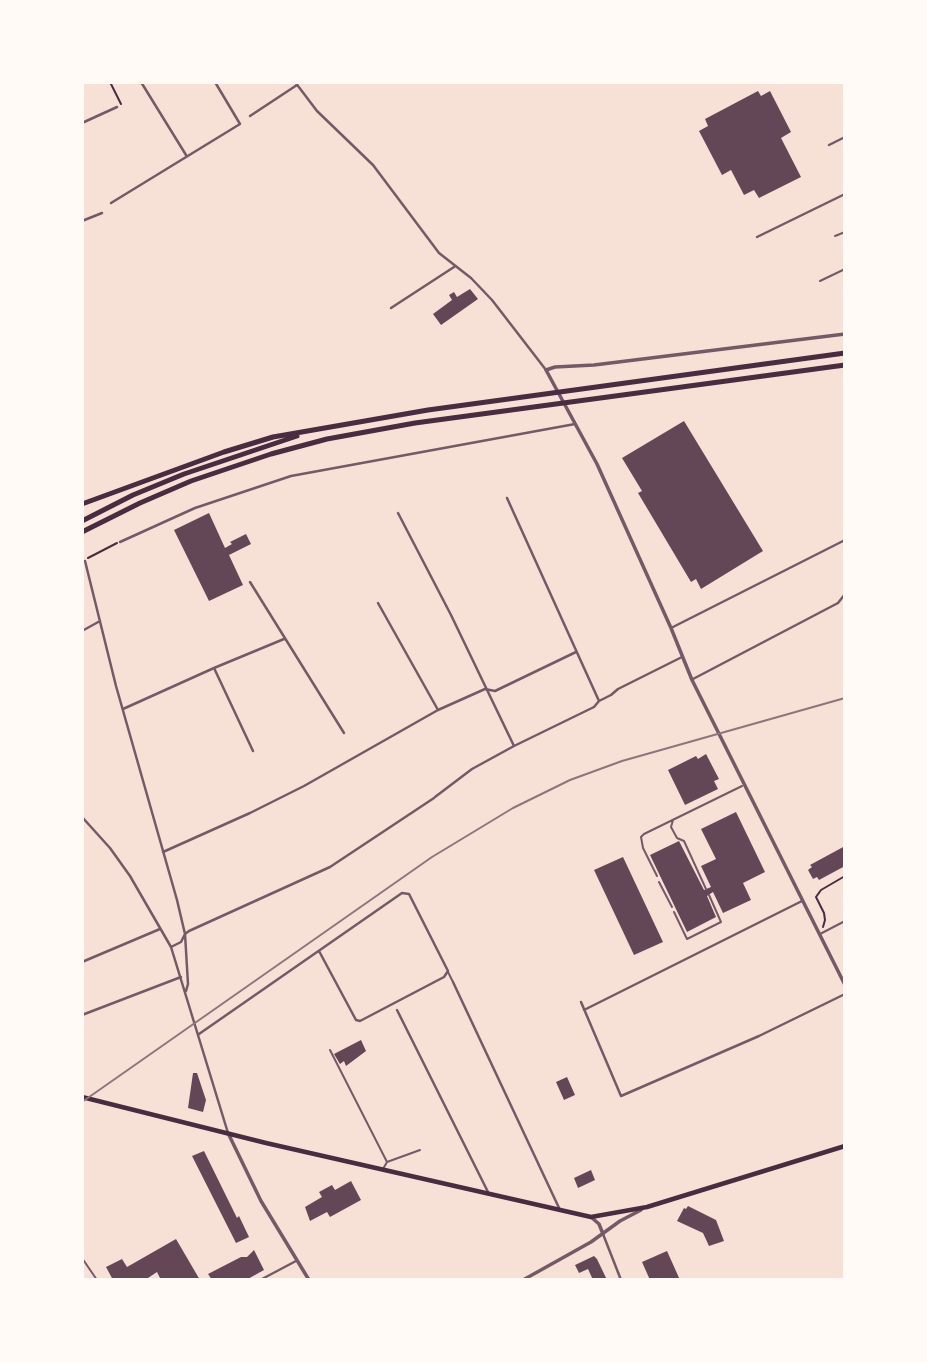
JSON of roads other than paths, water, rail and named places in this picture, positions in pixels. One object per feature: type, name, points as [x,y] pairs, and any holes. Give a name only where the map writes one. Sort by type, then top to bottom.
[{"type":"highway","points":[[82,504],[224,452],[313,430],[543,393],[845,353]]},
{"type":"highway","points":[[82,532],[191,481],[306,445],[415,423],[845,365]]},
{"type":"highway","points":[[82,521],[133,495],[184,474],[313,430]]},
{"type":"main road","points":[[82,1097],[591,1217],[647,1207],[845,1146]]},
{"type":"street","points":[[141,82],[186,155]]},
{"type":"street","points":[[111,202],[240,124],[215,82]]},
{"type":"street","points":[[250,116],[296,83],[324,118],[373,165],[439,253],[471,278],[492,300],[546,370],[611,495],[692,680],[845,985]]},
{"type":"street","points":[[82,122],[117,107]]},
{"type":"street","points":[[828,145],[845,137]]},
{"type":"street","points":[[757,236],[845,194]]},
{"type":"street","points":[[82,221],[102,213]]},
{"type":"street","points":[[391,308],[454,267]]},
{"type":"street","points":[[546,370],[845,334]]},
{"type":"street","points":[[120,542],[195,508],[291,476],[576,424]]},
{"type":"street","points":[[507,498],[599,701]]},
{"type":"street","points":[[398,513],[514,746]]},
{"type":"street","points":[[671,628],[845,540]]},
{"type":"street","points":[[85,561],[185,933],[188,984],[186,991]]},
{"type":"street","points":[[250,582],[344,733]]},
{"type":"street","points":[[692,680],[838,603],[845,594]]},
{"type":"street","points":[[378,603],[438,710]]},
{"type":"street","points":[[82,631],[100,621]]},
{"type":"street","points":[[123,709],[285,638]]},
{"type":"street","points":[[163,852],[293,791],[438,710],[485,689],[495,691],[576,652]]},
{"type":"street","points":[[170,947],[181,942],[185,933],[330,867],[472,769],[594,707],[618,689],[682,657]]},
{"type":"street","points":[[214,668],[253,751]]},
{"type":"street","points":[[82,817],[110,848],[161,928],[186,991],[228,1133],[261,1201],[309,1280]]},
{"type":"street","points":[[199,1034],[402,893],[409,894],[448,971],[444,977],[360,1021],[356,1020],[319,951]]},
{"type":"street","points":[[584,1010],[802,901]]},
{"type":"street","points":[[82,962],[161,928]]},
{"type":"street","points":[[82,1015],[181,977]]},
{"type":"street","points":[[453,982],[561,1211]]},
{"type":"street","points":[[580,1002],[621,1096],[759,1036],[845,994]]},
{"type":"street","points":[[397,1010],[489,1195]]},
{"type":"street","points":[[523,1280],[647,1207]]},
{"type":"street","points":[[591,1217],[599,1224],[621,1280]]},
{"type":"street","points":[[263,1279],[297,1260]]},
{"type":"lane","points":[[835,236],[845,232]]},
{"type":"lane","points":[[820,281],[845,269]]},
{"type":"lane","points":[[657,877],[643,848],[641,837],[744,785]]},
{"type":"lane","points":[[673,819],[671,827],[677,838],[684,841],[706,889]]},
{"type":"lane","points":[[659,881],[671,907]]},
{"type":"lane","points":[[674,912],[687,939],[721,922],[709,895]]},
{"type":"lane","points":[[819,934],[845,921]]},
{"type":"lane","points":[[448,971],[453,982]]},
{"type":"lane","points":[[330,1050],[387,1162]]},
{"type":"lane","points":[[383,1170],[387,1162],[420,1150]]},
{"type":"lane","points":[[82,1258],[97,1280]]},
{"type":"railway","points":[[82,1102],[432,857],[513,808],[570,780],[622,761],[845,698]]}]
